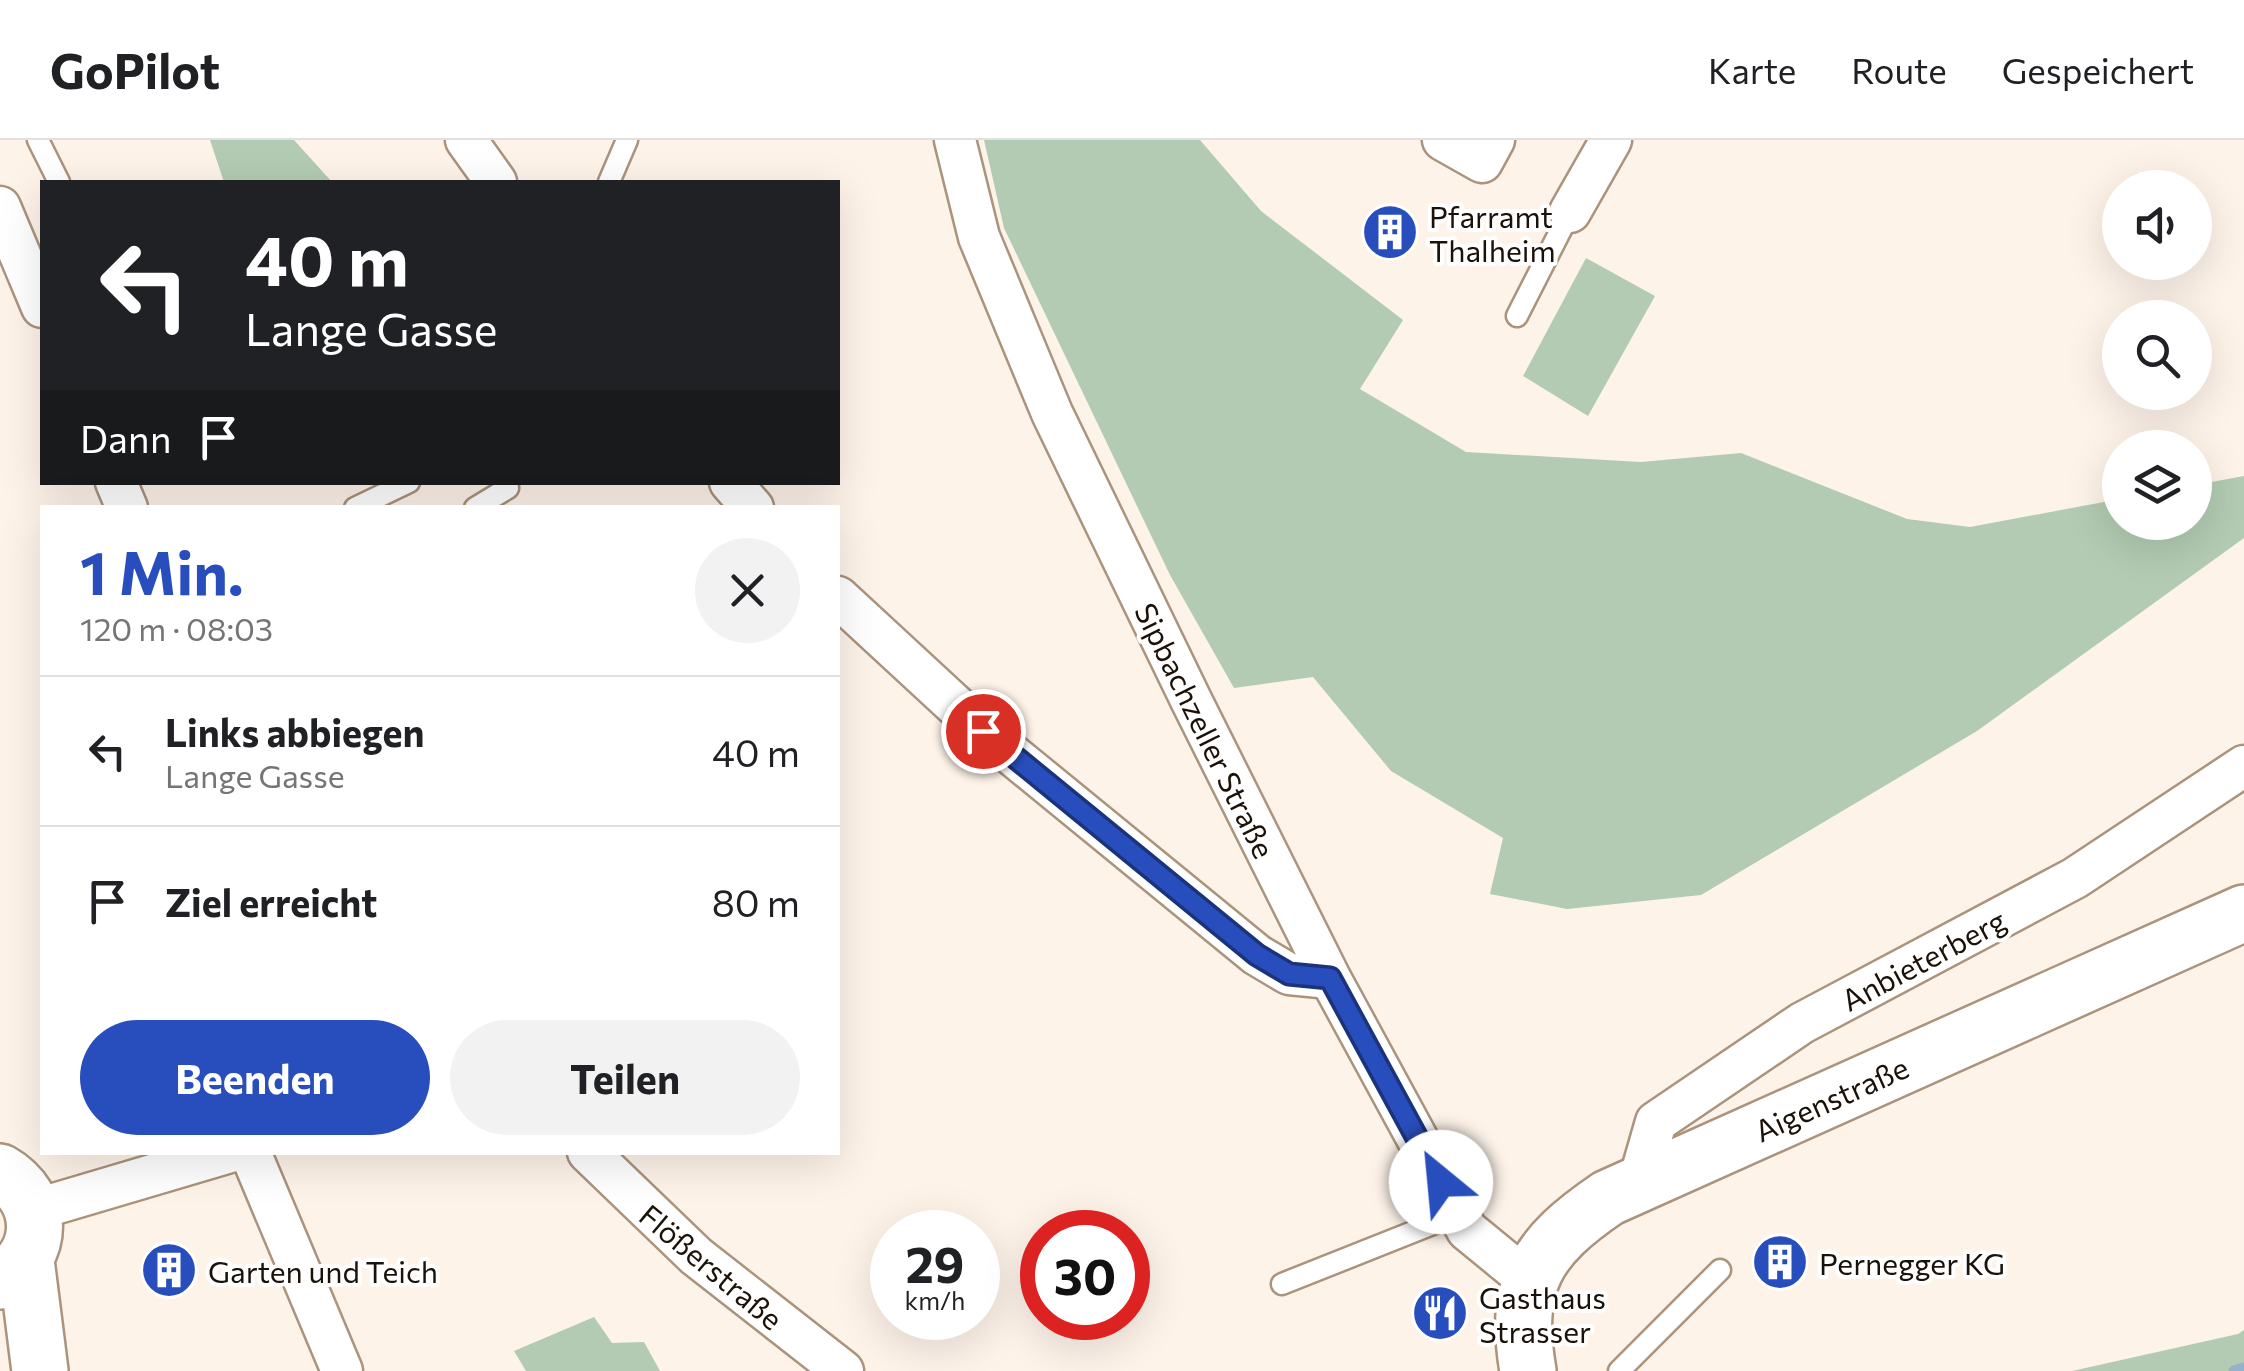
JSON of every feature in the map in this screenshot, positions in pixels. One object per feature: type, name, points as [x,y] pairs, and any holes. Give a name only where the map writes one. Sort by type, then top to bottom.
[{"type":"street","points":[[466,140],[495,180]]},
{"type":"street","name":"Sipbachzeller Straße","points":[[955,140],[979,236],[1052,413],[1330,978],[1467,1230],[1528,1280]]},
{"type":"street","points":[[1442,140],[1482,162],[1494,140]]},
{"type":"street","points":[[1570,212],[1611,140]]},
{"type":"street","points":[[0,207],[40,302]]},
{"type":"street","points":[[733,485],[750,505]]},
{"type":"street","points":[[840,599],[996,742],[1257,955],[1289,974],[1330,978]]},
{"type":"street","name":"Anbieterberg","points":[[1638,1181],[1656,1122],[1802,1023],[2074,878],[2244,766]]},
{"type":"street","name":"Aigenstraße","points":[[1528,1371],[1522,1308],[1528,1280],[1559,1234],[1638,1181],[2244,913]]},
{"type":"street","points":[[40,1371],[15,1231],[222,1155]]},
{"type":"street","points":[[251,1155],[342,1371]]},
{"type":"street","name":"Flößerstraße","points":[[591,1155],[696,1256],[843,1371]]},
{"type":"street","points":[[0,1346],[16,1371]]},
{"type":"lane","points":[[38,140],[59,180]]},
{"type":"lane","points":[[610,180],[627,140]]},
{"type":"lane","points":[[1517,316],[1570,212]]},
{"type":"lane","points":[[360,505],[403,485]]},
{"type":"lane","points":[[479,505],[506,485]]},
{"type":"lane","points":[[1282,1284],[1458,1214]]},
{"type":"lane","points":[[1619,1371],[1720,1270]]},
{"type":"green space","points":[[210,140],[294,140],[330,180],[223,180]]},
{"type":"green space","points":[[984,140],[1200,140],[1261,211],[1403,320],[1360,389],[1466,452],[1641,462],[1741,453],[1907,519],[1970,527],[2102,502],[2102,540],[2212,540],[2212,482],[2244,476],[2244,538],[1977,731],[1701,895],[1567,909],[1490,894],[1503,838],[1391,771],[1313,677],[1234,688],[1170,575],[1004,228]]},
{"type":"green space","points":[[1586,258],[1655,296],[1588,416],[1523,376]]},
{"type":"green space","points":[[594,1317],[612,1343],[644,1342],[660,1371],[526,1371],[514,1351]]},
{"type":"green space","points":[[2244,1330],[2244,1371],[2072,1371],[2238,1334]]},
{"type":"waterway","points":[[2234,1371],[2244,1368]]},
{"type":"place","name":"Pfarramt Thalheim","points":[[1390,232]]},
{"type":"place","name":"Pernegger KG","points":[[1780,1262]]},
{"type":"place","name":"Garten und Teich","points":[[169,1270]]},
{"type":"place","name":"Gasthaus Strasser","points":[[1440,1313]]},
{"type":"route","points":[[983,731],[1257,955],[1289,974],[1330,978],[1441,1182]]}]
